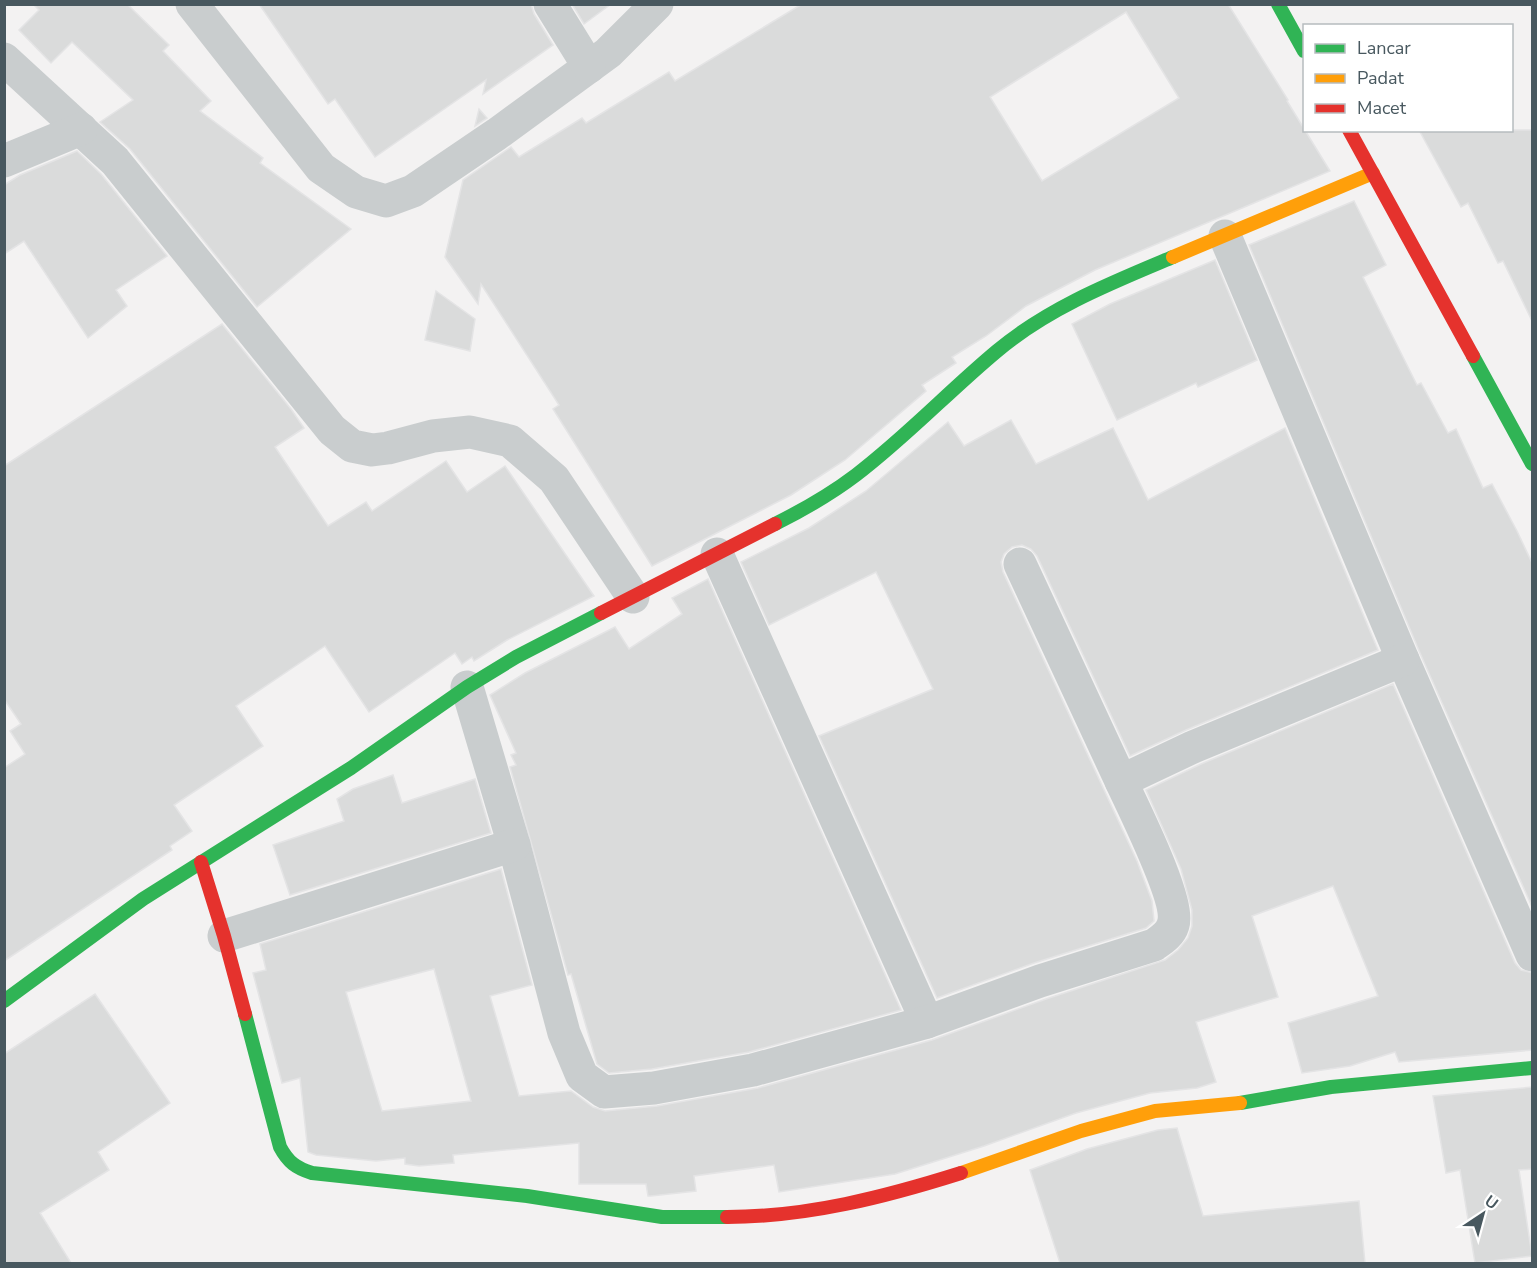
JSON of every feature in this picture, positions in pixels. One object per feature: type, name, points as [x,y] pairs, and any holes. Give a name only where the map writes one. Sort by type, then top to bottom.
[{"type":"street","points":[[192,4],[321,168],[356,192],[386,201],[413,191],[497,134],[608,53],[657,4]]},
{"type":"street","points":[[550,4],[589,67]]},
{"type":"street","points":[[1278,4],[1303,48]]},
{"type":"street","points":[[4,59],[114,161],[332,430],[352,446],[372,450],[433,436],[470,432],[510,441],[554,479],[633,597]]},
{"type":"street","points":[[4,160],[81,129]]},
{"type":"street","points":[[1350,132],[1533,464]]},
{"type":"street","points":[[4,1001],[91,936],[201,862],[351,768],[467,687],[525,652],[800,511],[856,475],[933,410],[997,351],[1035,323],[1102,287],[1373,173]]},
{"type":"street","points":[[1225,236],[1403,660],[1533,955]]},
{"type":"street","points":[[717,554],[927,1022]]},
{"type":"street","points":[[467,687],[514,844],[564,1033],[582,1076],[604,1092],[654,1088],[753,1070],[927,1022],[1040,981],[1154,945],[1167,936],[1173,926],[1175,912],[1158,864],[1020,564]]},
{"type":"street","points":[[1121,781],[1193,747],[1403,660]]},
{"type":"street","points":[[224,936],[514,844]]},
{"type":"street","points":[[201,862],[224,936],[280,1147],[288,1162],[312,1173],[527,1196],[662,1217],[737,1217],[814,1210],[900,1192],[990,1164],[1081,1131],[1155,1111],[1232,1104],[1331,1086],[1533,1068]]},
{"type":"building","points":[[33,4],[127,4],[169,45],[163,51],[211,101],[200,111],[263,158],[260,163],[351,229],[257,307],[130,149],[100,122],[133,100],[72,42],[51,63],[19,30],[39,10]]},
{"type":"building","points":[[259,4],[531,4],[534,14],[553,45],[483,94],[486,80],[375,157],[335,99],[328,104]]},
{"type":"building","points":[[572,4],[611,4],[584,24]]},
{"type":"building","points":[[802,4],[1228,4],[1288,100],[1303,127],[1303,132],[1306,132],[1330,171],[1095,270],[1026,306],[986,336],[952,357],[956,363],[922,385],[926,391],[845,460],[791,495],[652,566],[553,409],[559,405],[481,284],[478,304],[445,257],[463,180],[511,147],[519,157],[582,118],[586,123],[669,72],[675,81]],"holes":[[[1126,12],[1179,98],[1042,181],[990,97]]]},
{"type":"building","points":[[479,109],[487,118],[475,126]]},
{"type":"building","points":[[1533,130],[1533,323],[1503,261],[1498,263],[1468,203],[1461,207],[1420,132]]},
{"type":"building","points":[[77,151],[101,174],[167,256],[116,290],[127,306],[88,338],[24,241],[4,254],[4,185],[20,175]]},
{"type":"building","points":[[1354,201],[1386,265],[1363,277],[1417,385],[1421,383],[1448,433],[1456,429],[1483,488],[1492,484],[1533,565],[1533,909],[1420,653],[1249,245]]},
{"type":"building","points":[[1215,260],[1257,360],[1198,387],[1196,383],[1117,420],[1072,324],[1110,304]]},
{"type":"building","points":[[436,291],[475,319],[470,351],[425,340]]},
{"type":"building","points":[[222,324],[304,428],[275,447],[328,526],[366,502],[372,511],[446,461],[467,492],[505,466],[594,596],[507,640],[474,661],[472,657],[462,664],[455,653],[369,712],[325,646],[236,706],[263,746],[174,805],[192,831],[170,846],[172,850],[4,961],[4,768],[25,754],[10,731],[21,724],[4,699],[4,466]]},
{"type":"building","points":[[1011,420],[1036,464],[1113,428],[1148,500],[1285,428],[1378,650],[1186,730],[1130,756],[1037,556],[1031,549],[1022,545],[1012,547],[1004,554],[1001,562],[1003,572],[1137,861],[1152,901],[1154,921],[1146,928],[1034,963],[937,998],[819,736],[933,689],[876,572],[769,625],[741,562],[809,528],[866,491],[948,422],[964,446]]},
{"type":"building","points":[[708,579],[901,1010],[749,1052],[652,1069],[609,1073],[597,1064],[571,974],[568,975],[510,767],[516,765],[511,755],[516,753],[490,695],[525,673],[615,627],[629,649],[682,614],[672,598]]},
{"type":"building","points":[[1393,684],[1515,963],[1521,970],[1533,973],[1533,1050],[1399,1062],[1395,1052],[1350,1066],[1302,1073],[1288,1023],[1378,996],[1333,886],[1252,916],[1278,997],[1196,1022],[1216,1082],[1197,1088],[1150,1093],[1076,1113],[984,1146],[895,1174],[779,1192],[774,1165],[694,1176],[696,1191],[648,1196],[646,1184],[579,1184],[579,1143],[453,1155],[454,1163],[419,1166],[405,1164],[405,1158],[376,1161],[316,1155],[308,1152],[300,1078],[282,1083],[253,973],[266,970],[260,944],[501,869],[532,985],[490,996],[519,1096],[571,1091],[593,1107],[605,1111],[657,1106],[758,1088],[932,1040],[1165,960],[1188,938],[1192,926],[1192,910],[1181,869],[1146,790],[1201,764]],"holes":[[[434,969],[471,1101],[382,1111],[346,992]]]},
{"type":"building","points":[[393,775],[402,803],[475,779],[491,833],[290,895],[273,845],[344,821],[337,799],[353,789]]},
{"type":"building","points":[[95,994],[170,1103],[98,1152],[109,1170],[40,1213],[71,1263],[4,1263],[4,1054]]},
{"type":"building","points":[[1533,1087],[1533,1169],[1519,1170],[1532,1256],[1475,1263],[1460,1170],[1446,1173],[1433,1096]]},
{"type":"building","points":[[1177,1128],[1203,1216],[1359,1201],[1365,1263],[1060,1263],[1030,1170],[1087,1149],[1158,1130]]},
{"type":"traffic: fast","points":[[1278,4],[1303,49]]},
{"type":"traffic: fast","points":[[775,524],[837,489],[856,475],[997,351],[1037,322],[1081,298],[1173,257]]},
{"type":"traffic: fast","points":[[1473,356],[1532,464]]},
{"type":"traffic: fast","points":[[4,1001],[143,899],[351,768],[467,687],[516,657],[601,613]]},
{"type":"traffic: fast","points":[[245,1014],[280,1147],[289,1160],[306,1171],[527,1196],[662,1217],[727,1217]]},
{"type":"traffic: fast","points":[[1240,1103],[1331,1087],[1532,1068]]},
{"type":"traffic: slow","points":[[1173,257],[1373,173]]},
{"type":"traffic: slow","points":[[961,1173],[1081,1131],[1155,1111],[1240,1103]]},
{"type":"traffic: jam","points":[[1350,132],[1473,356]]},
{"type":"traffic: jam","points":[[601,613],[775,524]]},
{"type":"traffic: jam","points":[[201,862],[245,1014]]},
{"type":"traffic: jam","points":[[727,1217],[787,1214],[846,1204],[961,1173]]}]
